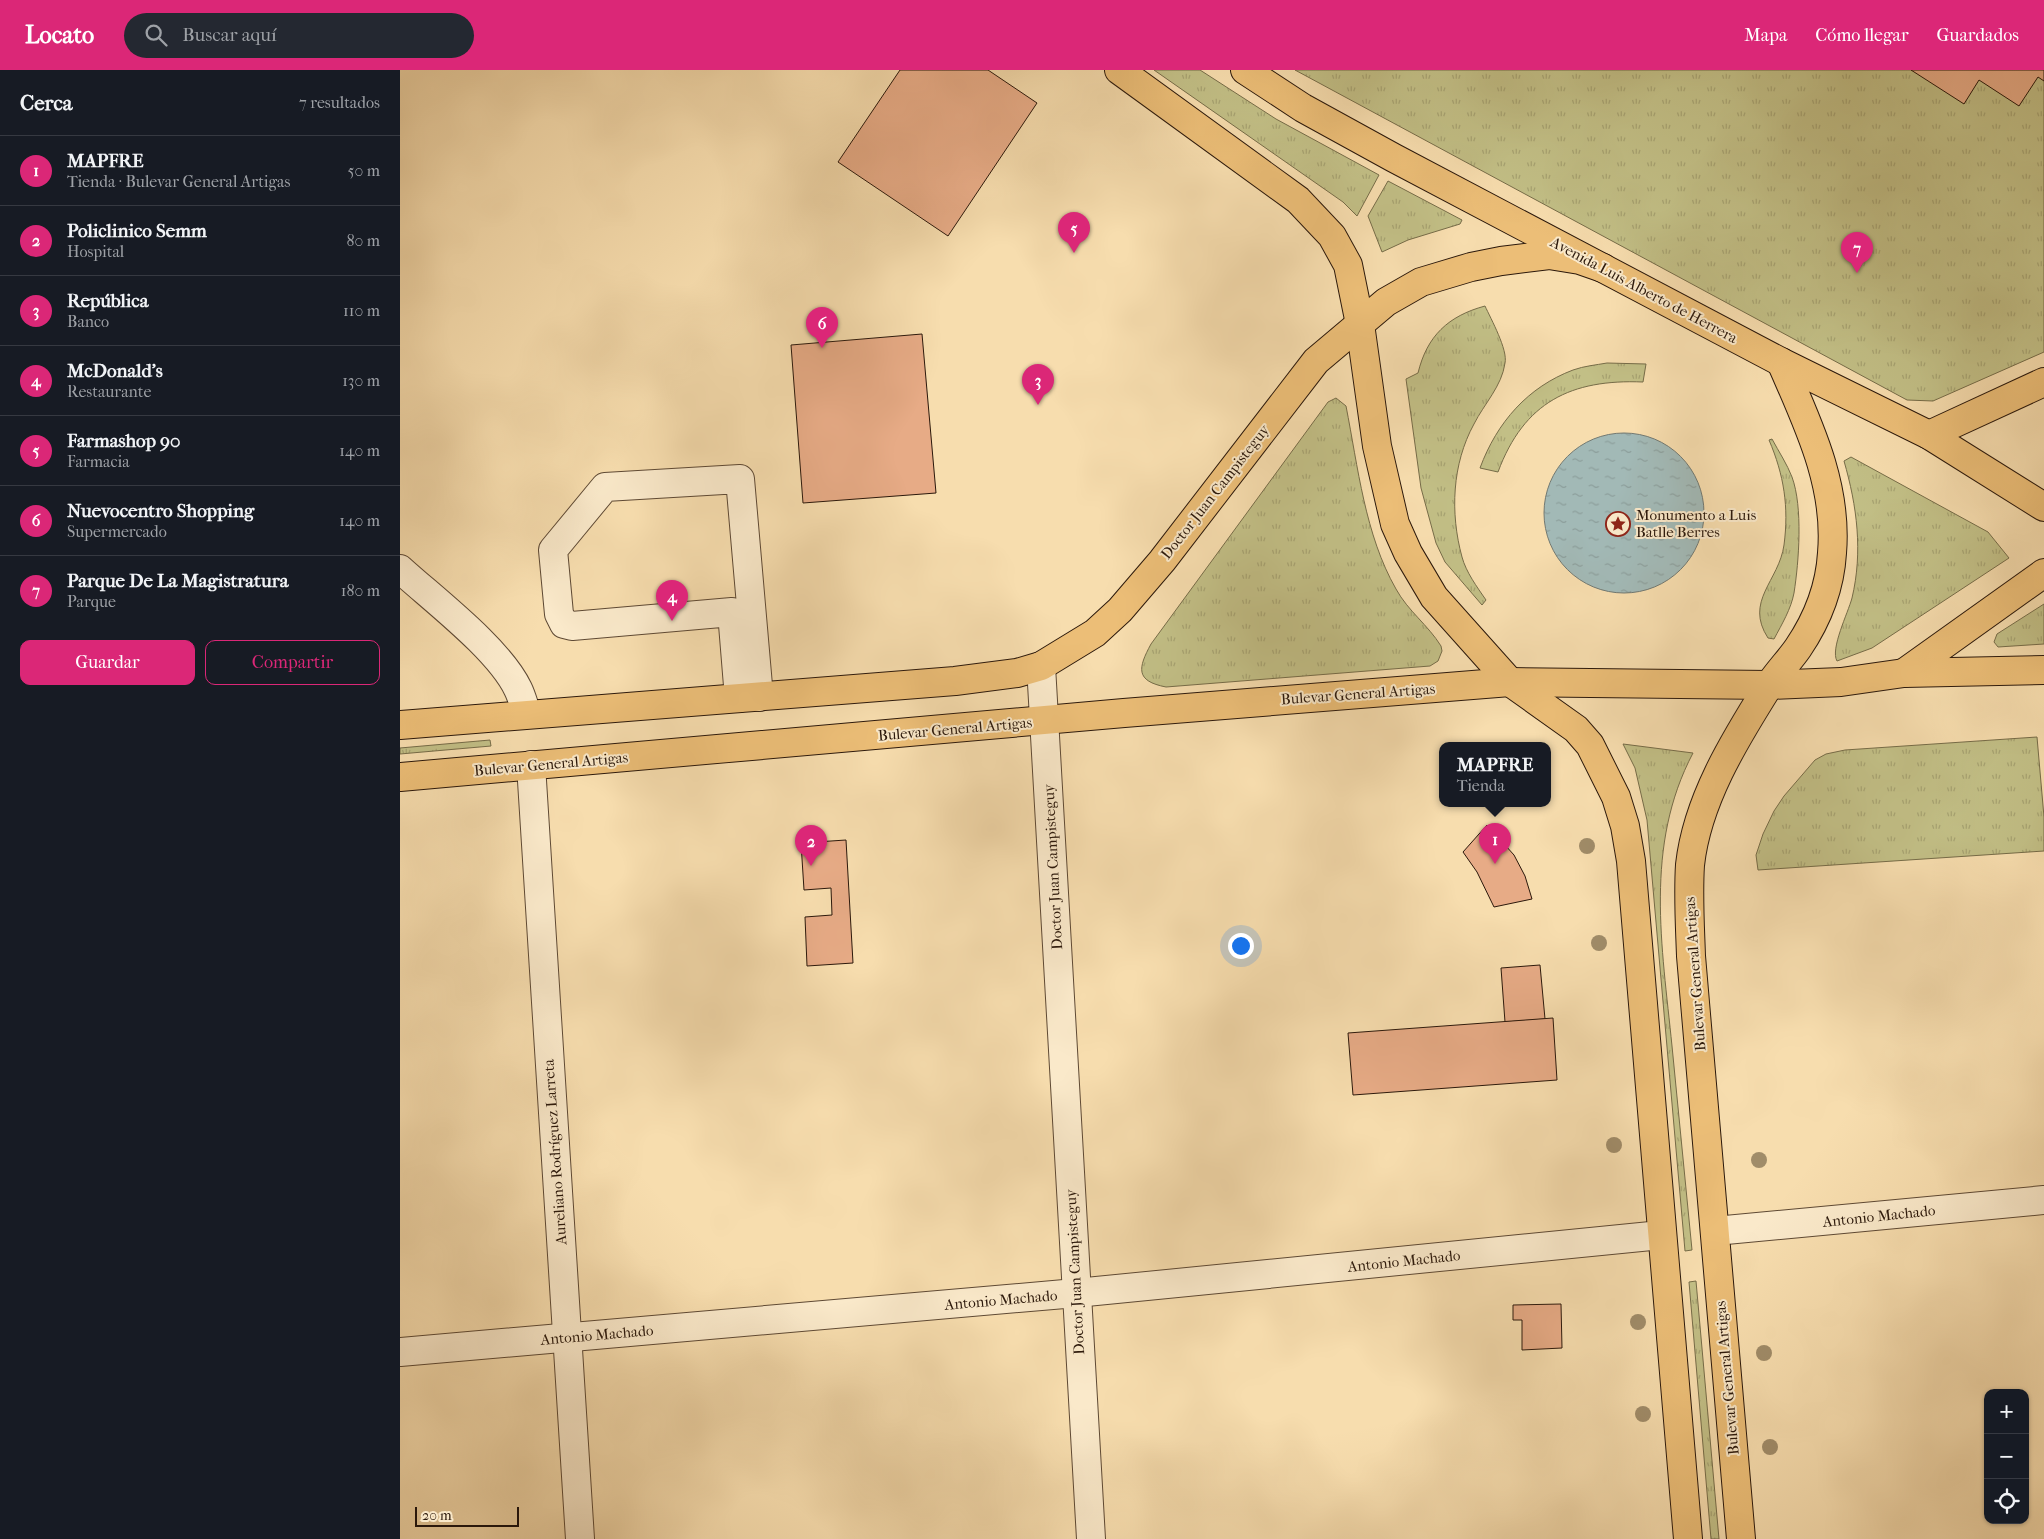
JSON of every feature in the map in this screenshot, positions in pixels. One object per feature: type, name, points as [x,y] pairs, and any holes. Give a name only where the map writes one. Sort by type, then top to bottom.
[{"type":"main road","points":[[1119,70],[1298,200],[1332,236],[1348,265],[1360,324],[1377,446],[1395,524],[1408,553],[1434,597],[1510,682],[1564,720],[1590,745],[1616,797],[1625,826],[1630,861],[1688,1539]]},
{"type":"main road","name":"Avenida Luis Alberto de Herrera","points":[[1245,70],[1312,113],[1781,362],[1929,435],[2044,507]]},
{"type":"main road","name":"Doctor Juan Campisteguy","points":[[1041,666],[1095,633],[1120,610],[1162,561],[1316,361],[1360,324],[1406,290],[1422,282],[1471,266],[1549,255],[1580,260],[1603,268]]},
{"type":"main road","points":[[1769,685],[1811,627],[1826,586],[1832,552],[1831,501],[1826,476],[1806,418],[1781,362]]},
{"type":"main road","points":[[1929,435],[2044,382]]},
{"type":"main road","points":[[1904,673],[2044,573]]},
{"type":"main road","points":[[400,725],[955,681],[1018,672],[1041,666]]},
{"type":"main road","points":[[1769,685],[1876,679],[1904,673],[2044,670]]},
{"type":"main road","name":"Bulevar General Artigas","points":[[400,776],[1510,682],[1769,685]]},
{"type":"main road","name":"Bulevar General Artigas","points":[[1741,1539],[1691,956],[1690,864],[1698,822],[1725,759],[1769,685]]},
{"type":"street","points":[[740,479],[749,698],[732,612],[572,626],[564,624],[559,614],[553,550],[605,487],[740,479]]},
{"type":"street","points":[[400,569],[483,644],[509,673],[519,690],[527,714]]},
{"type":"street","name":"Doctor Juan Campisteguy","points":[[1041,666],[1091,1539]]},
{"type":"street","name":"Aureliano Rodríguez Larreta","points":[[531,765],[580,1539]]},
{"type":"street","name":"Antonio Machado","points":[[1714,1232],[2044,1200]]},
{"type":"street","name":"Antonio Machado","points":[[400,1352],[1076,1293],[1661,1236]]},
{"type":"green space","points":[[1154,70],[1200,70],[1276,119],[1379,175],[1357,216],[1343,202]]},
{"type":"green space","points":[[1295,70],[2044,70],[2044,352],[1933,401],[1907,400]]},
{"type":"green space","points":[[1388,181],[1462,220],[1460,224],[1408,240],[1382,252],[1368,216]]},
{"type":"green space","points":[[1485,306],[1502,343],[1505,363],[1497,387],[1467,439],[1461,455],[1455,489],[1458,540],[1469,574],[1486,600],[1482,605],[1445,562],[1436,543],[1421,488],[1406,379],[1418,373],[1427,348],[1441,329],[1460,315]]},
{"type":"green space","points":[[1607,363],[1646,364],[1643,382],[1617,382],[1594,385],[1572,391],[1553,400],[1536,412],[1522,428],[1509,448],[1498,472],[1480,468],[1487,451],[1505,421],[1528,396],[1557,377],[1573,370]]},
{"type":"green space","points":[[1336,398],[1346,406],[1364,500],[1385,568],[1401,597],[1441,646],[1442,651],[1438,661],[1430,666],[1166,687],[1149,681],[1144,677],[1142,667],[1151,644],[1328,402]]},
{"type":"green space","points":[[1772,439],[1792,477],[1798,503],[1799,518],[1797,566],[1793,599],[1774,639],[1768,638],[1762,625],[1760,613],[1765,591],[1781,558],[1786,517],[1782,479],[1769,440]]},
{"type":"green space","points":[[1851,457],[1988,532],[2009,558],[1872,648],[1837,661],[1835,655],[1836,648],[1852,598],[1857,564],[1858,546],[1855,512],[1844,461]]},
{"type":"green space","points":[[2044,604],[2044,644],[1998,647],[1994,642],[1997,634]]},
{"type":"green space","points":[[2037,737],[2044,817],[2044,851],[1758,870],[1756,855],[1774,811],[1784,796],[1815,760],[1826,754],[1845,750]]},
{"type":"green space","points":[[490,740],[491,746],[400,754],[400,748]]},
{"type":"green space","points":[[1623,744],[1693,753],[1678,788],[1668,824],[1662,860],[1660,897],[1664,971],[1692,1250],[1685,1251],[1647,820],[1635,768]]},
{"type":"green space","points":[[1696,1281],[1719,1539],[1711,1539],[1689,1282]]},
{"type":"water","points":[[1624,433],[1655,439],[1675,451],[1686,462],[1698,482],[1704,513],[1698,544],[1686,564],[1675,575],[1655,587],[1624,593],[1593,587],[1573,575],[1562,564],[1550,544],[1544,513],[1550,482],[1562,462],[1573,451],[1593,439]]},
{"type":"building","points":[[900,70],[988,70],[1037,103],[948,236],[838,162]]},
{"type":"building","points":[[1911,70],[2044,70],[2044,81],[2038,77],[2019,106],[1979,80],[1964,104]]},
{"type":"building","points":[[922,334],[936,493],[803,503],[791,345]]},
{"type":"building","points":[[1487,825],[1514,855],[1525,876],[1532,899],[1494,907],[1477,872],[1463,852]]},
{"type":"building","points":[[846,840],[853,963],[807,966],[805,917],[832,915],[831,888],[804,890],[801,843]]},
{"type":"building","points":[[1540,965],[1545,1019],[1505,1022],[1501,968]]},
{"type":"building","points":[[1553,1018],[1557,1080],[1353,1095],[1348,1033]]},
{"type":"building","points":[[1561,1304],[1562,1348],[1522,1350],[1522,1320],[1513,1320],[1513,1305]]},
{"type":"place","name":"Farmashop 90","points":[[1074,253]]},
{"type":"place","name":"Parque De La Magistratura","points":[[1857,273]]},
{"type":"place","name":"Nuevocentro Shopping","points":[[822,348]]},
{"type":"place","name":"República","points":[[1038,405]]},
{"type":"place","name":"Monumento a Luis Batlle Berres","points":[[1618,524]]},
{"type":"place","name":"McDonald's","points":[[672,621]]},
{"type":"place","name":"MAPFRE","points":[[1495,864]]},
{"type":"place","name":"Policlinico Semm","points":[[811,866]]}]
